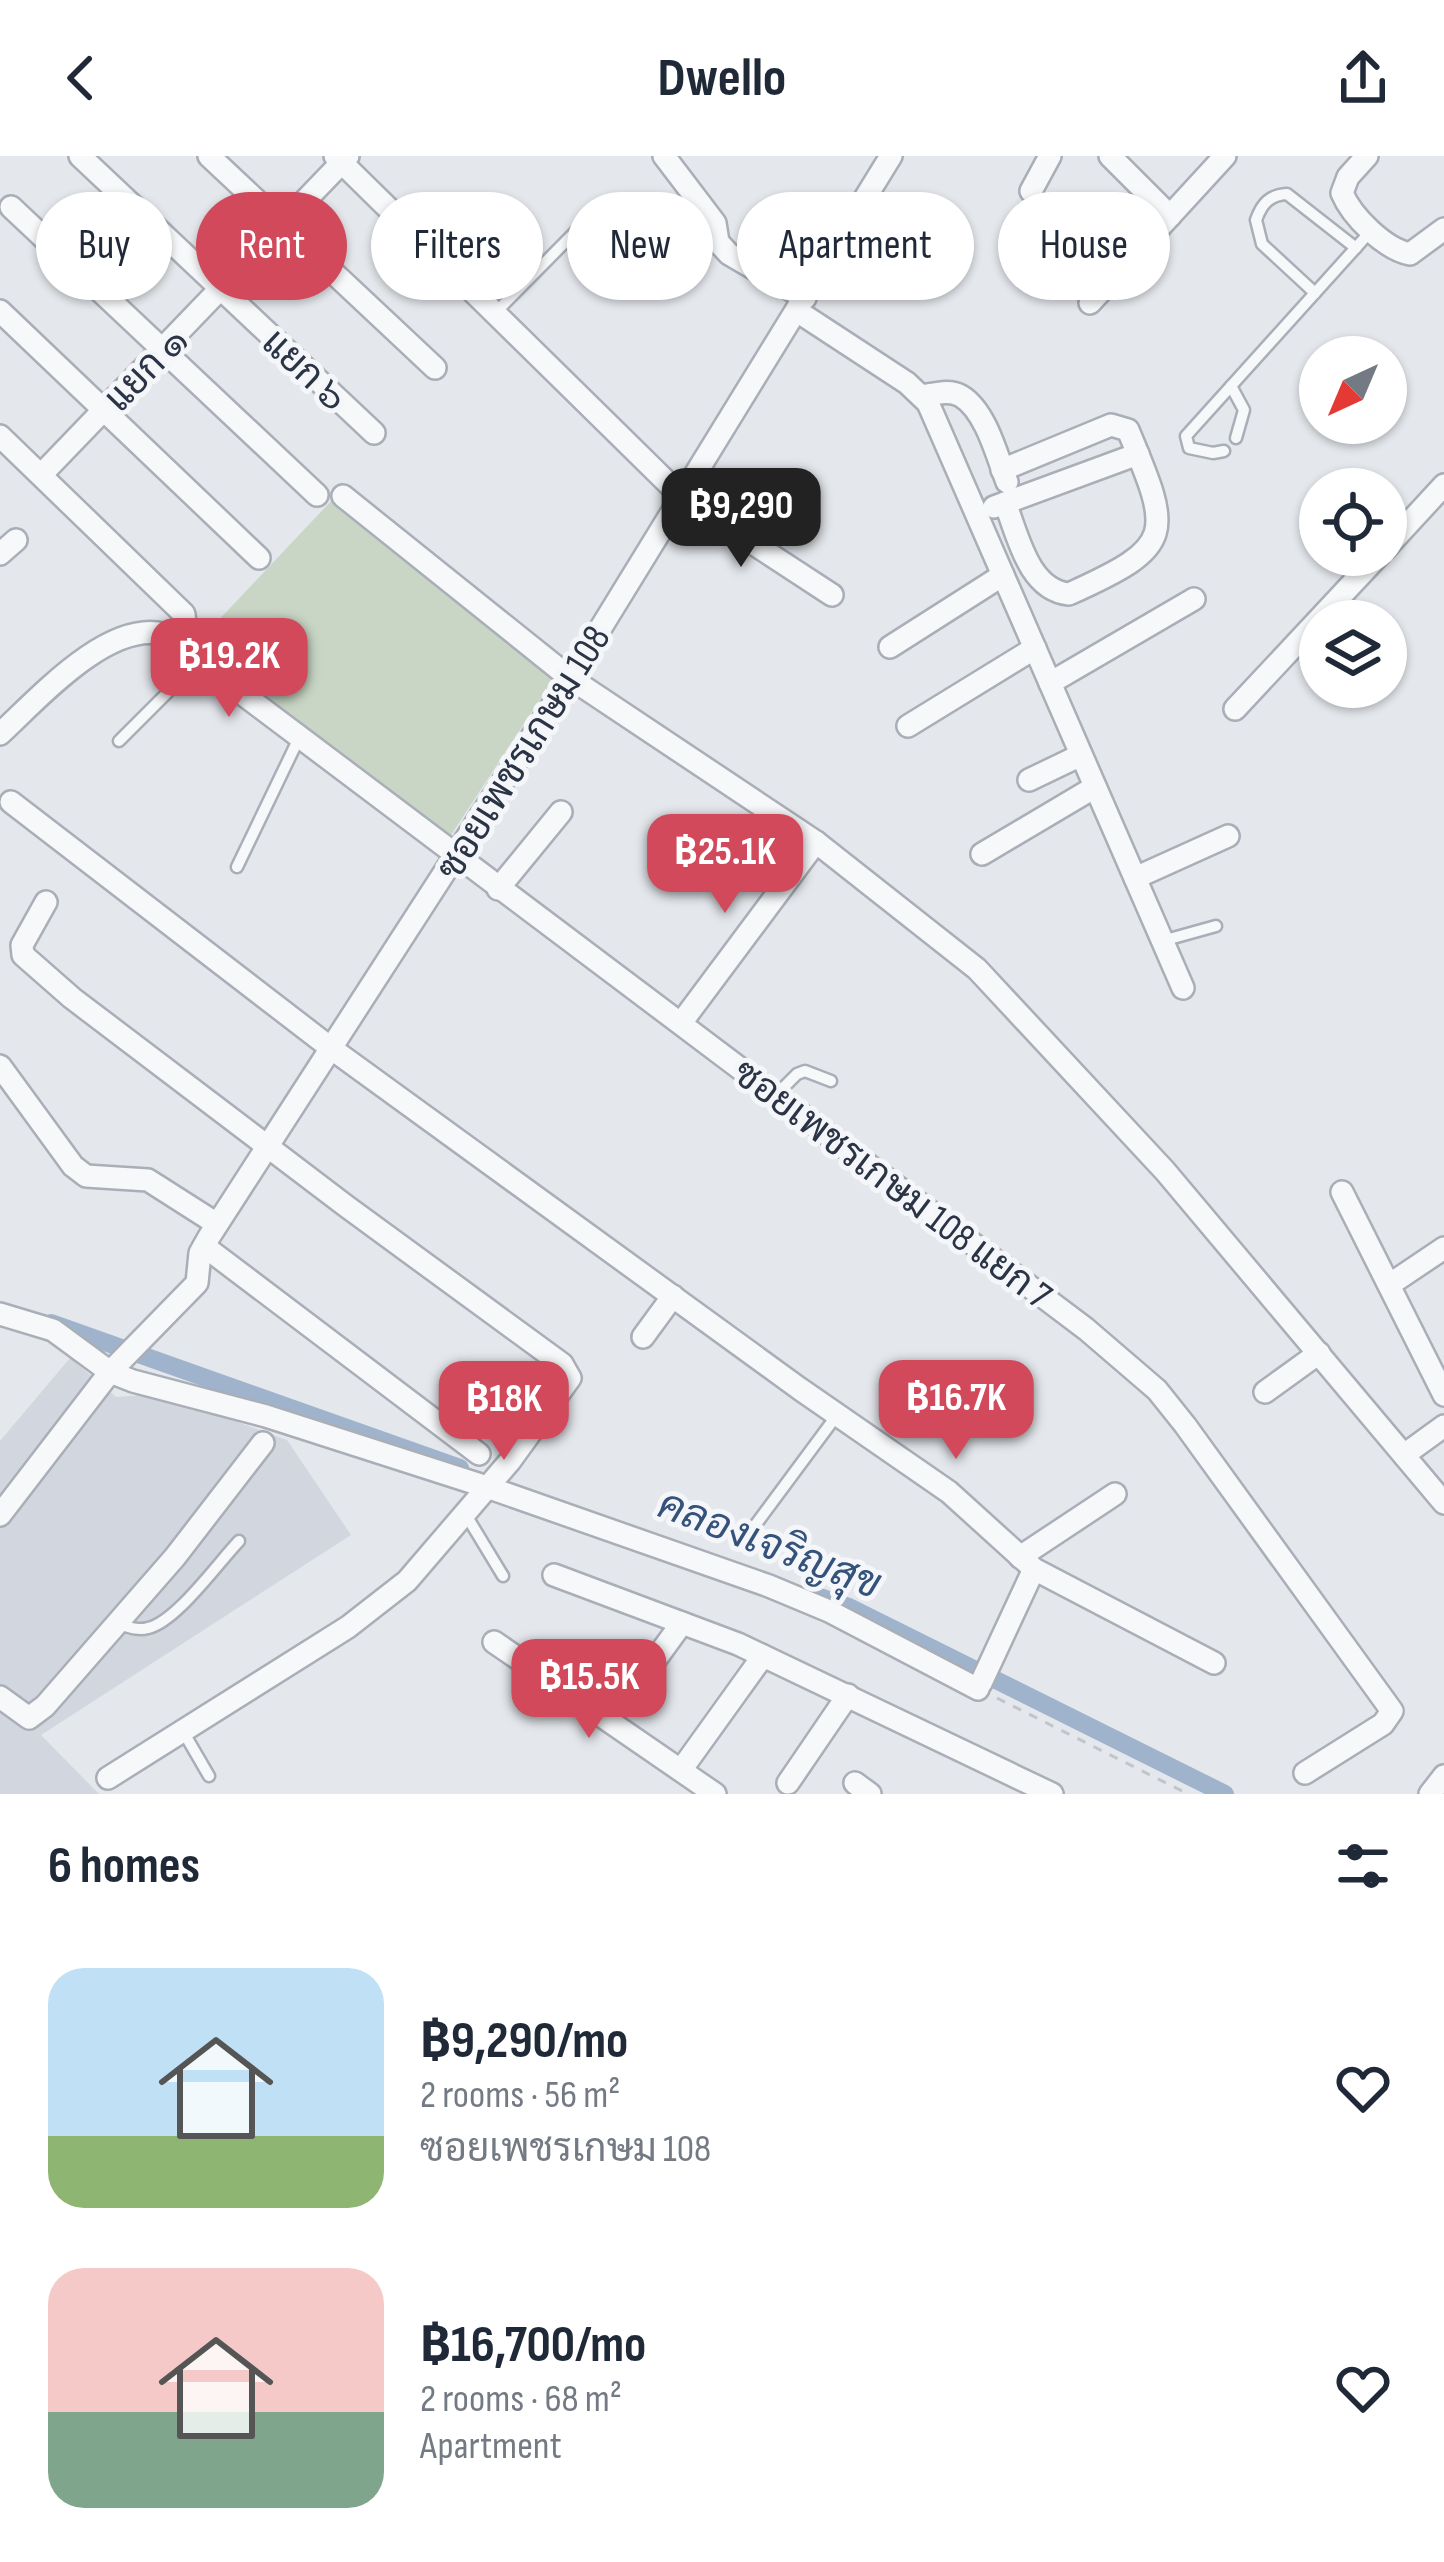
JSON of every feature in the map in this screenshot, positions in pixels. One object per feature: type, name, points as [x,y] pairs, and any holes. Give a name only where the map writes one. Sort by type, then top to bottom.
[{"type":"street","name":"แยก ๖","points":[[80,156],[196,265]]},
{"type":"street","points":[[209,156],[248,192]]},
{"type":"street","points":[[664,156],[716,223],[718,242],[729,254],[922,396],[1183,988]]},
{"type":"street","name":"ซอยเพชรเกษม 108","points":[[0,1515],[113,1368],[197,1282],[204,1246],[217,1224],[570,678],[891,156]]},
{"type":"street","points":[[1031,191],[1050,156]]},
{"type":"street","points":[[1110,156],[1171,216]]},
{"type":"street","points":[[1090,303],[1226,156]]},
{"type":"street","points":[[1367,156],[1348,177],[1342,193],[1347,206],[1372,230],[1398,252],[1410,254],[1444,229]]},
{"type":"street","name":"แยก ๑","points":[[312,192],[342,158]]},
{"type":"street","points":[[342,158],[682,496],[832,596]]},
{"type":"street","points":[[11,207],[317,495]]},
{"type":"street","points":[[347,285],[435,368]]},
{"type":"street","name":"แยก ๑","points":[[41,475],[209,300]]},
{"type":"street","name":"แยก ๖","points":[[233,300],[374,433]]},
{"type":"street","points":[[0,311],[259,558]]},
{"type":"street","points":[[922,396],[959,395],[986,429],[1037,577],[1049,588],[1069,594],[1120,571],[1153,545],[1159,506],[1128,430],[1111,425],[1002,470]]},
{"type":"street","points":[[0,436],[184,614],[186,633],[180,646],[150,631],[113,642],[86,657],[0,734]]},
{"type":"street","points":[[976,513],[1138,454]]},
{"type":"street","points":[[1407,525],[1444,485]]},
{"type":"street","points":[[343,496],[570,678],[816,842],[976,969],[1166,1171],[1444,1503]]},
{"type":"street","points":[[890,647],[1003,575]]},
{"type":"street","points":[[1235,709],[1359,576]]},
{"type":"street","points":[[1050,683],[1194,598]]},
{"type":"street","name":"ซอยเพชรเกษม 108 แยก 7","points":[[180,646],[776,1095],[1157,1390],[1392,1712],[1383,1724],[1305,1773]]},
{"type":"street","points":[[908,726],[1035,648]]},
{"type":"street","points":[[1029,780],[1082,755]]},
{"type":"street","points":[[982,854],[1095,787]]},
{"type":"street","points":[[11,802],[332,1049],[949,1492],[1027,1563],[1214,1663]]},
{"type":"street","points":[[499,889],[561,812]]},
{"type":"street","points":[[1135,878],[1228,836]]},
{"type":"street","points":[[681,1023],[816,842]]},
{"type":"street","points":[[46,902],[22,945],[23,956],[72,998],[569,1370],[567,1386],[510,1461],[406,1580],[348,1627],[108,1778]]},
{"type":"street","points":[[0,1066],[73,1166],[86,1176],[148,1180],[217,1224]]},
{"type":"street","points":[[1342,1192],[1444,1396]]},
{"type":"street","points":[[204,1246],[479,1454]]},
{"type":"street","points":[[1388,1285],[1444,1249]]},
{"type":"street","points":[[644,1337],[673,1296]]},
{"type":"street","points":[[0,1314],[53,1330],[113,1368],[489,1485],[769,1586],[984,1678],[1027,1563],[1115,1494]]},
{"type":"street","points":[[1265,1392],[1319,1354]]},
{"type":"street","points":[[1404,1455],[1444,1426]]},
{"type":"street","points":[[0,1696],[29,1718],[56,1695],[119,1624],[263,1443]]},
{"type":"street","points":[[554,1576],[763,1656],[1052,1794]]},
{"type":"street","points":[[642,1678],[682,1623]]},
{"type":"street","points":[[494,1642],[715,1794]]},
{"type":"street","points":[[681,1770],[763,1656]]},
{"type":"street","points":[[788,1783],[848,1695]]},
{"type":"street","points":[[1430,1794],[1444,1776]]},
{"type":"lane","points":[[1315,292],[1262,244],[1256,220],[1266,201],[1274,194],[1297,199],[1356,248]]},
{"type":"lane","points":[[1224,451],[1197,452],[1189,448],[1186,436],[1372,230]]},
{"type":"lane","points":[[497,311],[567,239]]},
{"type":"lane","points":[[1231,386],[1244,410],[1236,438]]},
{"type":"lane","points":[[118,741],[199,661]]},
{"type":"lane","points":[[237,867],[299,738]]},
{"type":"lane","points":[[1162,941],[1216,926]]},
{"type":"lane","points":[[776,1095],[805,1071],[831,1081]]},
{"type":"lane","points":[[748,1535],[837,1415]]},
{"type":"lane","points":[[466,1515],[503,1576]]},
{"type":"lane","points":[[119,1624],[141,1630],[154,1627],[172,1614],[239,1541]]},
{"type":"lane","points":[[184,1732],[208,1776]]},
{"type":"path","points":[[984,1678],[1188,1794]]},
{"type":"shaded area","points":[[70,1358],[116,1397],[161,1394],[287,1440],[351,1535],[41,1735],[99,1794],[0,1794],[0,1441]]},
{"type":"green space","points":[[333,499],[554,678],[449,838],[198,642]]},
{"type":"waterway","name":"คลองเจริญสุข","points":[[51,1323],[460,1468]]},
{"type":"waterway","name":"คลองเจริญสุข","points":[[814,1595],[849,1607],[1225,1794]]}]
